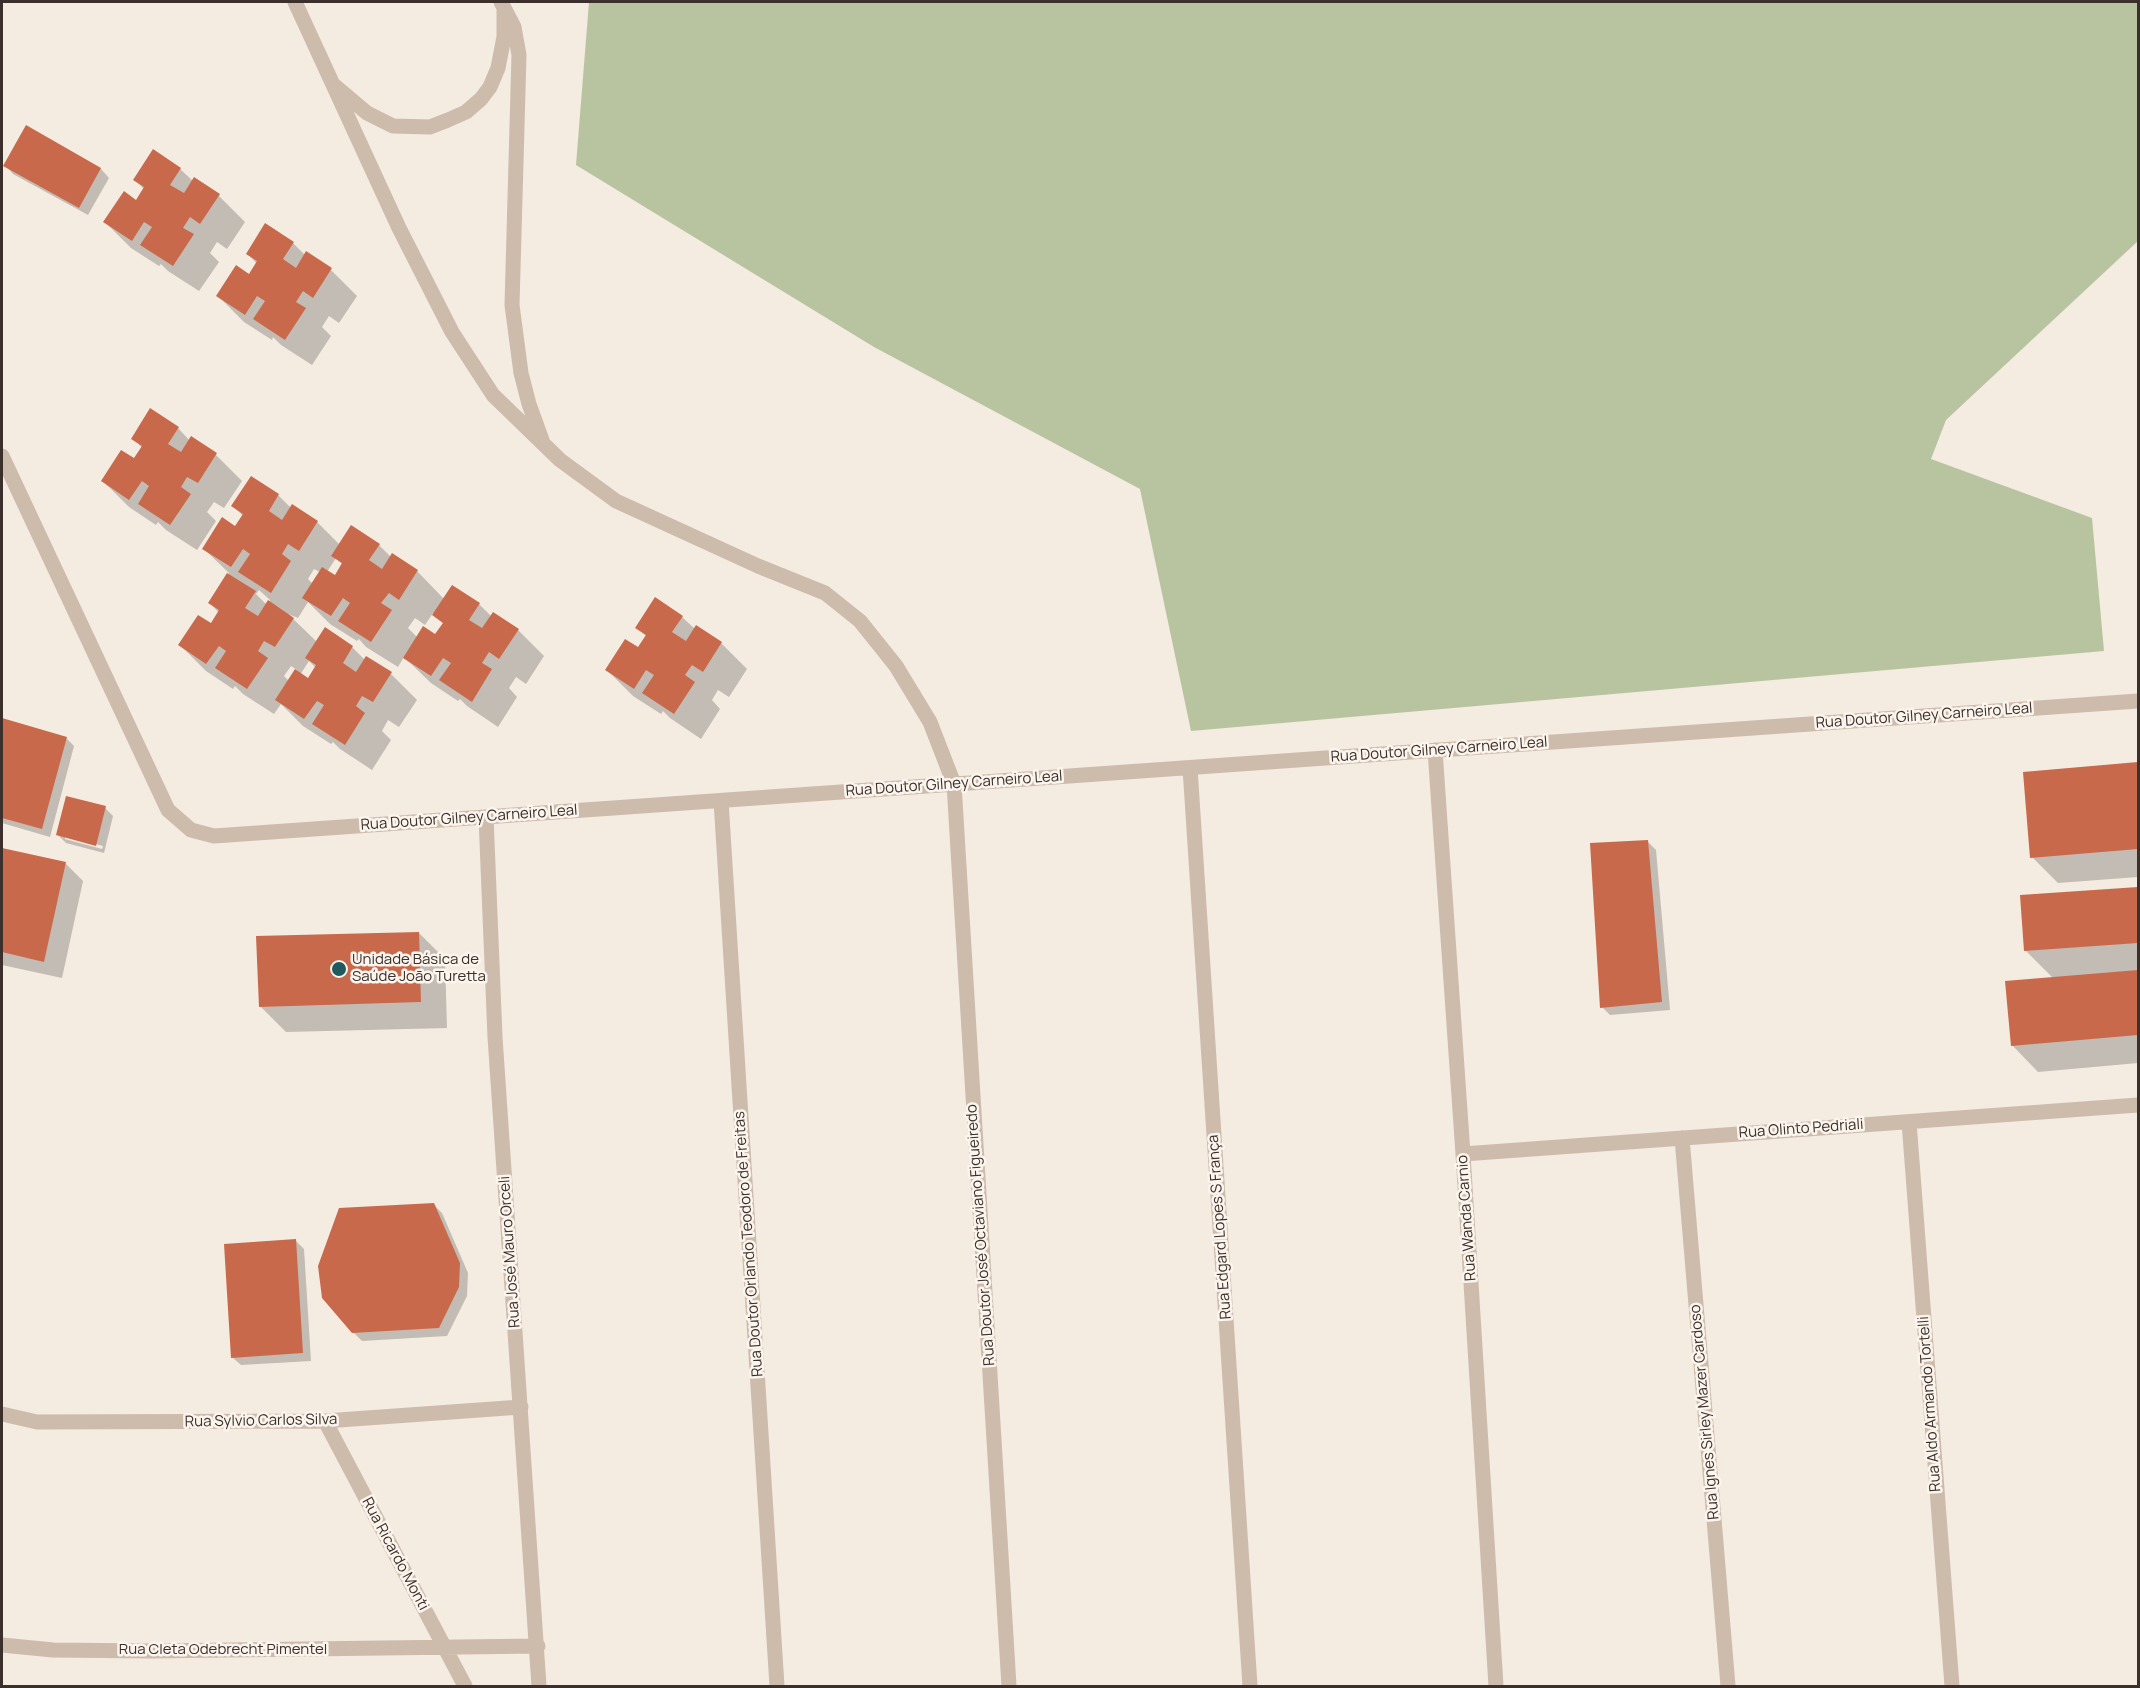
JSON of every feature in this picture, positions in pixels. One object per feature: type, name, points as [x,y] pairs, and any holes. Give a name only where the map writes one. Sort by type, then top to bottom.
[{"type":"street","name":"Rua Doutor José Octaviano Figueiredo","points":[[296,2],[399,228],[452,332],[492,395],[560,460],[616,501],[758,566],[825,593],[860,621],[896,666],[930,722],[954,784],[1009,1686]]},
{"type":"street","points":[[332,84],[368,113],[393,126],[430,127],[466,112],[481,99],[490,87],[498,68],[504,37],[502,3]]},
{"type":"street","points":[[502,3],[513,27],[519,55],[512,305],[521,373],[543,442]]},
{"type":"street","name":"Rua Doutor Gilney Carneiro Leal","points":[[2,456],[168,810],[191,830],[214,836],[2139,701]]},
{"type":"street","name":"Rua Wanda Carnio","points":[[1435,750],[1496,1686]]},
{"type":"street","name":"Rua Edgard Lopes S França","points":[[1191,768],[1250,1686]]},
{"type":"street","name":"Rua Doutor Orlando Teodoro de Freitas","points":[[721,801],[777,1686]]},
{"type":"street","name":"Rua José Mauro Orceli","points":[[486,817],[495,1037],[539,1686]]},
{"type":"street","name":"Rua Olinto Pedriali","points":[[1463,1154],[2139,1105]]},
{"type":"street","name":"Rua Aldo Armando Tortelli","points":[[1909,1122],[1952,1686]]},
{"type":"street","name":"Rua Ignes Sirley Mazer Cardoso","points":[[1682,1138],[1728,1686]]},
{"type":"street","name":"Rua Sylvio Carlos Silva","points":[[2,1414],[37,1422],[325,1421],[521,1407]]},
{"type":"street","name":"Rua Ricardo Monti","points":[[325,1421],[465,1686]]},
{"type":"street","name":"Rua Cleta Odebrecht Pimentel","points":[[2,1645],[53,1650],[151,1651],[538,1646]]},
{"type":"green space","points":[[589,2],[2138,2],[2138,241],[1946,420],[1931,459],[2092,518],[2104,651],[1191,731],[1140,489],[874,347],[576,165]]},
{"type":"building","points":[[26,125],[101,168],[79,208],[3,166]]},
{"type":"building","points":[[153,149],[181,168],[170,185],[184,193],[194,177],[220,194],[200,224],[190,217],[183,228],[194,234],[173,266],[140,245],[152,227],[144,222],[132,241],[103,222],[124,191],[136,200],[144,187],[133,180]]},
{"type":"building","points":[[265,223],[294,242],[283,259],[296,268],[306,251],[332,268],[313,298],[303,291],[296,302],[306,308],[285,340],[253,319],[265,301],[257,296],[245,315],[216,296],[236,265],[249,274],[257,261],[246,254]]},
{"type":"building","points":[[150,408],[179,427],[168,444],[181,452],[191,436],[217,453],[198,483],[187,477],[181,487],[191,494],[170,525],[138,504],[149,486],[142,481],[129,500],[101,481],[121,450],[134,458],[142,446],[131,439]]},
{"type":"building","points":[[251,476],[279,494],[269,511],[282,520],[292,504],[318,521],[299,551],[288,544],[282,554],[291,561],[271,593],[238,572],[250,554],[243,549],[231,567],[202,549],[222,517],[235,526],[243,514],[231,506]]},
{"type":"building","points":[[351,525],[380,544],[369,560],[382,569],[392,553],[418,570],[399,600],[389,593],[381,603],[392,610],[371,642],[338,621],[350,603],[343,598],[331,616],[302,598],[322,567],[335,575],[342,563],[331,556]]},
{"type":"building","points":[[227,573],[256,591],[245,608],[258,616],[268,600],[294,618],[275,647],[264,641],[258,651],[268,658],[247,689],[215,668],[226,651],[219,646],[206,664],[178,645],[198,615],[211,623],[219,610],[208,603]]},
{"type":"building","points":[[452,585],[480,603],[469,620],[482,628],[493,612],[519,629],[499,659],[489,652],[482,663],[492,669],[472,702],[439,680],[451,663],[443,658],[431,676],[403,658],[423,626],[435,634],[443,623],[432,615]]},
{"type":"building","points":[[655,597],[683,616],[672,632],[686,641],[696,625],[722,642],[703,672],[692,665],[685,675],[695,682],[674,714],[642,693],[654,675],[646,670],[634,689],[605,670],[625,639],[638,647],[646,635],[635,628]]},
{"type":"building","points":[[325,627],[353,646],[343,663],[356,672],[366,656],[392,672],[373,702],[362,696],[356,706],[365,713],[345,745],[312,724],[324,705],[317,701],[304,719],[275,700],[295,669],[308,678],[316,665],[305,658]]},
{"type":"building","points":[[2,718],[67,737],[42,829],[2,818]]},
{"type":"building","points":[[2138,762],[2138,849],[2030,858],[2023,772]]},
{"type":"building","points":[[66,796],[106,806],[96,846],[56,835]]},
{"type":"building","points":[[1648,840],[1662,1002],[1600,1008],[1590,843]]},
{"type":"building","points":[[2,848],[66,862],[44,962],[2,952]]},
{"type":"building","points":[[2138,887],[2138,943],[2024,951],[2020,895]]},
{"type":"building","name":"Unidade Básica de Saúde João Turetta","points":[[419,932],[421,1002],[259,1007],[256,936]]},
{"type":"building","points":[[2138,970],[2138,1035],[2011,1046],[2005,981]]},
{"type":"building","points":[[434,1203],[460,1263],[459,1287],[439,1328],[352,1333],[322,1298],[318,1266],[339,1208]]},
{"type":"building","points":[[296,1239],[303,1353],[231,1358],[224,1244]]},
{"type":"place","name":"Unidade Básica de Saúde João Turetta","points":[[339,969]]}]
